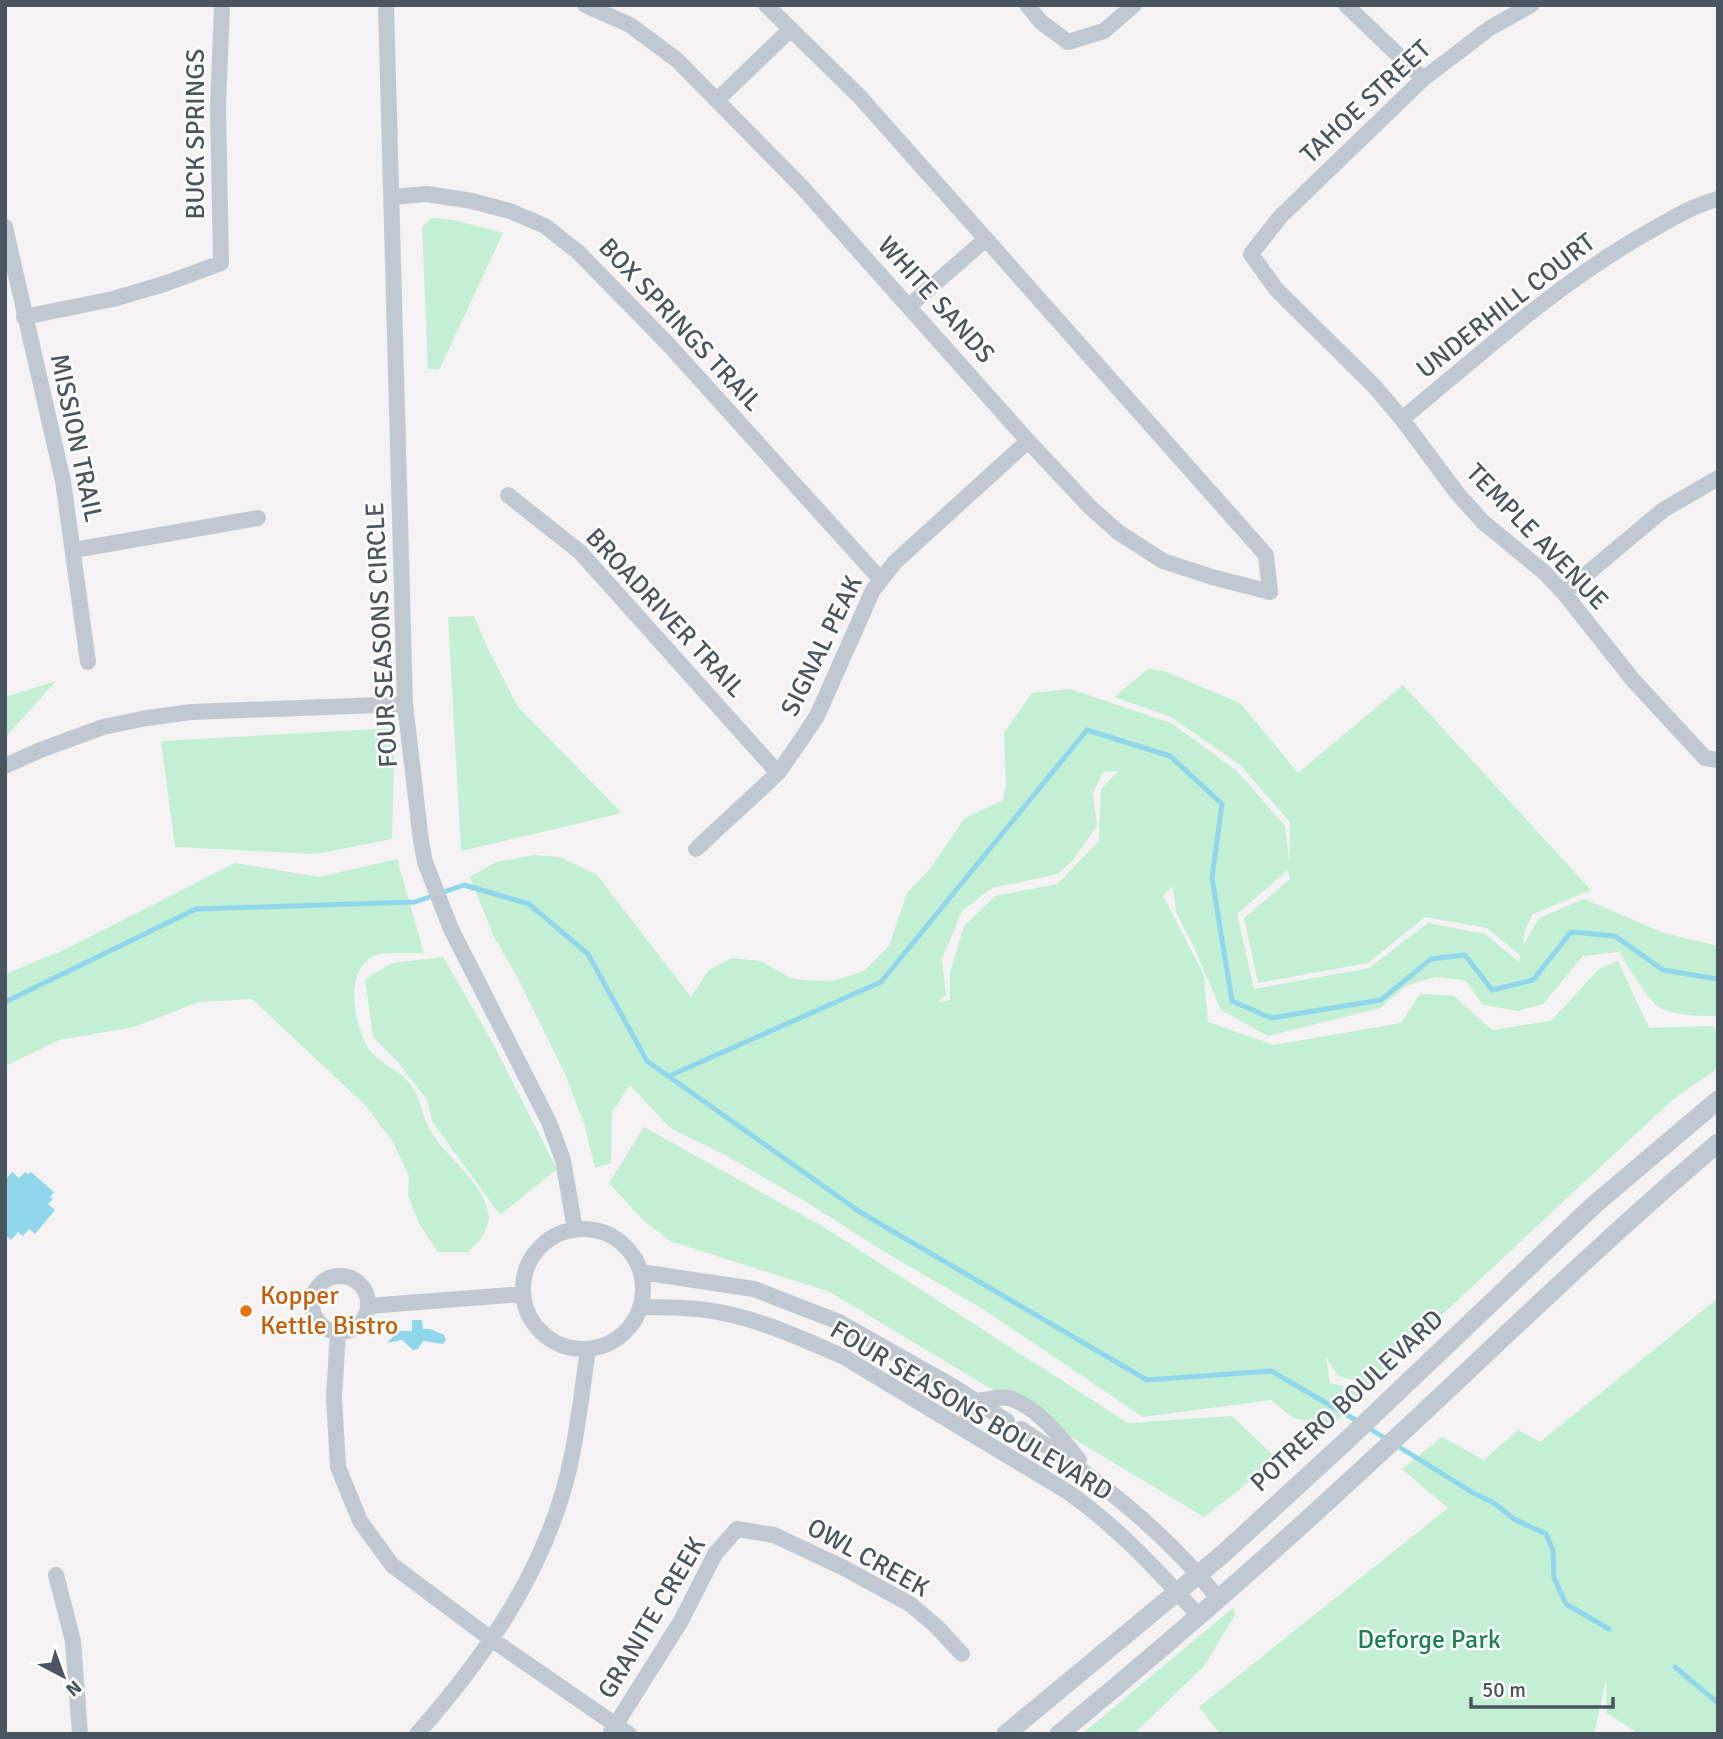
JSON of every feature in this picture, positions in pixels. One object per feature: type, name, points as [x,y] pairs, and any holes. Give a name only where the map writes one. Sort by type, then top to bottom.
[{"type":"street","name":"BUCK SPRINGS","points":[[24,317],[113,299],[221,263],[218,107],[222,5]]},
{"type":"street","name":"FOUR SEASONS CIRCLE","points":[[386,5],[405,704],[425,862],[451,929],[548,1122],[563,1160],[575,1229]]},
{"type":"street","name":"WHITE SANDS","points":[[585,5],[630,25],[654,41],[718,100],[802,187],[1028,441],[1118,533],[1140,548],[1183,568],[1270,592],[1266,555],[986,239]]},
{"type":"street","points":[[766,5],[860,97],[986,239],[909,306]]},
{"type":"street","points":[[1027,5],[1041,22],[1068,42],[1104,31],[1134,5]]},
{"type":"street","points":[[1346,5],[1423,79]]},
{"type":"street","name":"TAHOE STREET","points":[[1251,254],[1280,217],[1423,79],[1490,28],[1531,5]]},
{"type":"street","points":[[718,100],[790,29]]},
{"type":"street","name":"BOX SPRINGS TRAIL","points":[[391,197],[427,194],[472,201],[510,211],[545,226],[578,252],[669,345],[881,580]]},
{"type":"street","name":"UNDERHILL COURT","points":[[1402,419],[1570,281],[1600,260],[1672,219],[1718,199]]},
{"type":"street","name":"MISSION TRAIL","points":[[5,227],[63,481],[88,662]]},
{"type":"street","name":"TEMPLE AVENUE","points":[[1251,254],[1276,289],[1374,387],[1402,419],[1457,493],[1483,522],[1544,572],[1633,680],[1711,759]]},
{"type":"street","name":"SIGNAL PEAK","points":[[696,849],[778,773],[817,716],[860,616],[895,562],[1028,441]]},
{"type":"street","points":[[1564,593],[1663,510],[1718,478]]},
{"type":"street","name":"BROADRIVER TRAIL","points":[[508,495],[580,552],[778,773]]},
{"type":"street","points":[[74,550],[258,518]]},
{"type":"street","points":[[5,766],[103,727],[146,718],[191,712],[405,704]]},
{"type":"street","name":"POTRERO BOULEVARD","points":[[1006,1734],[1198,1574],[1344,1444],[1594,1205],[1718,1100]]},
{"type":"street","points":[[1059,1734],[1219,1599],[1371,1461],[1590,1254],[1718,1143]]},
{"type":"street","points":[[575,1229],[592,1229],[616,1239],[634,1256],[641,1272],[643,1290],[633,1323],[621,1336],[606,1345],[588,1349],[570,1348],[552,1341],[537,1329],[527,1312],[523,1294],[524,1276],[531,1259],[542,1245],[557,1234],[575,1229]]},
{"type":"street","name":"FOUR SEASONS BOULEVARD","points":[[641,1272],[754,1289],[839,1322],[977,1401],[1097,1480],[1155,1529],[1219,1599]]},
{"type":"street","points":[[333,1277],[351,1278],[364,1289],[368,1306],[361,1322],[355,1328],[338,1332],[321,1326],[312,1311],[313,1294],[325,1280],[333,1277]]},
{"type":"street","points":[[368,1306],[523,1294]]},
{"type":"street","name":"FOUR SEASONS BOULEVARD","points":[[640,1307],[707,1310],[743,1318],[809,1341],[867,1370],[1068,1492],[1134,1545],[1199,1616]]},
{"type":"street","points":[[338,1332],[334,1397],[338,1467],[359,1521],[392,1565],[618,1731]]},
{"type":"street","points":[[417,1734],[454,1692],[525,1587],[554,1518],[572,1457],[588,1349]]},
{"type":"street","name":"FOUR SEASONS BOULEVARD","points":[[977,1401],[1008,1398],[1029,1409],[1055,1431],[1097,1480]]},
{"type":"street","points":[[962,1428],[977,1401]]},
{"type":"street","points":[[1040,1475],[1055,1451]]},
{"type":"street","name":"OWL CREEK","points":[[737,1529],[774,1535],[844,1568],[910,1604],[936,1626],[962,1654]]},
{"type":"street","name":"GRANITE CREEK","points":[[618,1731],[681,1621],[715,1554],[737,1529]]},
{"type":"street","points":[[56,1575],[73,1641],[80,1734]]},
{"type":"green space","points":[[432,218],[454,220],[503,233],[439,370],[428,369],[422,227]]},
{"type":"green space","points":[[474,616],[518,707],[622,813],[461,851],[448,617]]},
{"type":"green space","points":[[1148,669],[1164,671],[1240,703],[1298,773],[1403,685],[1591,890],[1533,914],[1525,930],[1523,946],[1539,918],[1584,899],[1664,933],[1718,946],[1718,1016],[1683,1014],[1657,1006],[1619,952],[1583,956],[1543,1004],[1518,1011],[1483,1005],[1465,980],[1435,977],[1406,986],[1380,1008],[1268,1036],[1221,1010],[1176,912],[1173,886],[1163,896],[1204,975],[1208,1022],[1274,1045],[1401,1023],[1420,994],[1454,996],[1492,1030],[1551,1021],[1599,969],[1618,961],[1649,1028],[1713,1026],[1718,1034],[1718,1068],[1671,1101],[1368,1384],[1338,1376],[1326,1357],[1330,1383],[1366,1392],[1331,1426],[1293,1418],[1271,1400],[1143,1417],[981,1308],[727,1156],[670,1128],[630,1085],[612,1112],[611,1163],[595,1168],[584,1123],[565,1074],[519,980],[494,937],[470,877],[496,862],[534,855],[560,857],[597,875],[691,997],[709,970],[731,958],[761,961],[790,978],[833,981],[864,971],[889,946],[907,893],[930,869],[965,818],[1003,800],[1006,784],[1004,733],[1032,693],[1070,689],[1171,723],[1237,771],[1285,826],[1289,861],[1290,822],[1240,765],[1171,717],[1114,697]],"holes":[[[1118,771],[1101,789],[1099,841],[1057,884],[995,896],[964,926],[950,972],[950,1000],[937,1002],[946,995],[942,959],[962,911],[992,888],[1058,874],[1073,860],[1097,826],[1093,793],[1103,772]],[[1288,870],[1290,879],[1244,918],[1258,983],[1368,963],[1425,917],[1487,928],[1520,955],[1519,962],[1485,934],[1428,923],[1369,968],[1254,989],[1237,914]]]},
{"type":"green space","points":[[56,681],[5,738],[5,697]]},
{"type":"green space","points":[[395,728],[392,839],[316,854],[175,847],[161,741]]},
{"type":"green space","points":[[397,859],[424,953],[380,954],[366,962],[355,983],[355,1010],[362,1035],[371,1052],[411,1085],[427,1124],[477,1187],[483,1199],[488,1211],[488,1223],[480,1239],[468,1252],[438,1252],[420,1225],[408,1196],[409,1176],[393,1142],[365,1105],[252,999],[199,1002],[134,1027],[59,1040],[5,1066],[5,974],[64,950],[235,863],[319,877]]},
{"type":"green space","points":[[443,957],[490,1038],[557,1169],[500,1215],[432,1121],[427,1100],[398,1062],[373,1037],[365,979],[392,963]]},
{"type":"green space","points":[[644,1127],[822,1226],[1128,1423],[1232,1416],[1278,1460],[1204,1517],[830,1292],[670,1241],[643,1220],[609,1183]]},
{"type":"green space","name":"Deforge Park","points":[[1718,1298],[1718,1734],[1639,1734],[1607,1713],[1606,1679],[1594,1734],[1220,1734],[1199,1707],[1448,1508],[1402,1469],[1442,1437],[1484,1460],[1518,1430],[1540,1442]]},
{"type":"green space","points":[[1234,1607],[1235,1615],[1204,1666],[1134,1734],[1082,1734]]},
{"type":"water","points":[[12,1172],[19,1178],[25,1172],[31,1172],[54,1192],[50,1197],[53,1199],[48,1204],[55,1210],[35,1234],[29,1229],[23,1236],[18,1232],[11,1240],[5,1234],[5,1180]]},
{"type":"water","points":[[412,1320],[422,1320],[423,1329],[444,1335],[446,1340],[443,1344],[423,1341],[418,1349],[413,1350],[402,1340],[387,1343],[398,1331],[412,1331]]},
{"type":"waterway","points":[[669,1076],[881,982],[1087,730],[1170,756],[1222,804],[1212,878],[1232,1001],[1271,1018],[1381,1000],[1431,959],[1465,955],[1492,990],[1533,980],[1571,932],[1615,936],[1663,970],[1717,979]]},
{"type":"waterway","points":[[5,1002],[196,909],[415,902],[464,885],[529,904],[588,954],[647,1061],[860,1212],[1147,1380],[1271,1371],[1359,1422]]},
{"type":"waterway","points":[[1367,1427],[1494,1503],[1514,1519],[1546,1534],[1553,1550],[1554,1578],[1566,1604],[1609,1629]]},
{"type":"waterway","points":[[1675,1667],[1718,1703]]},
{"type":"place","name":"Kopper Kettle Bistro","points":[[246,1311]]}]
